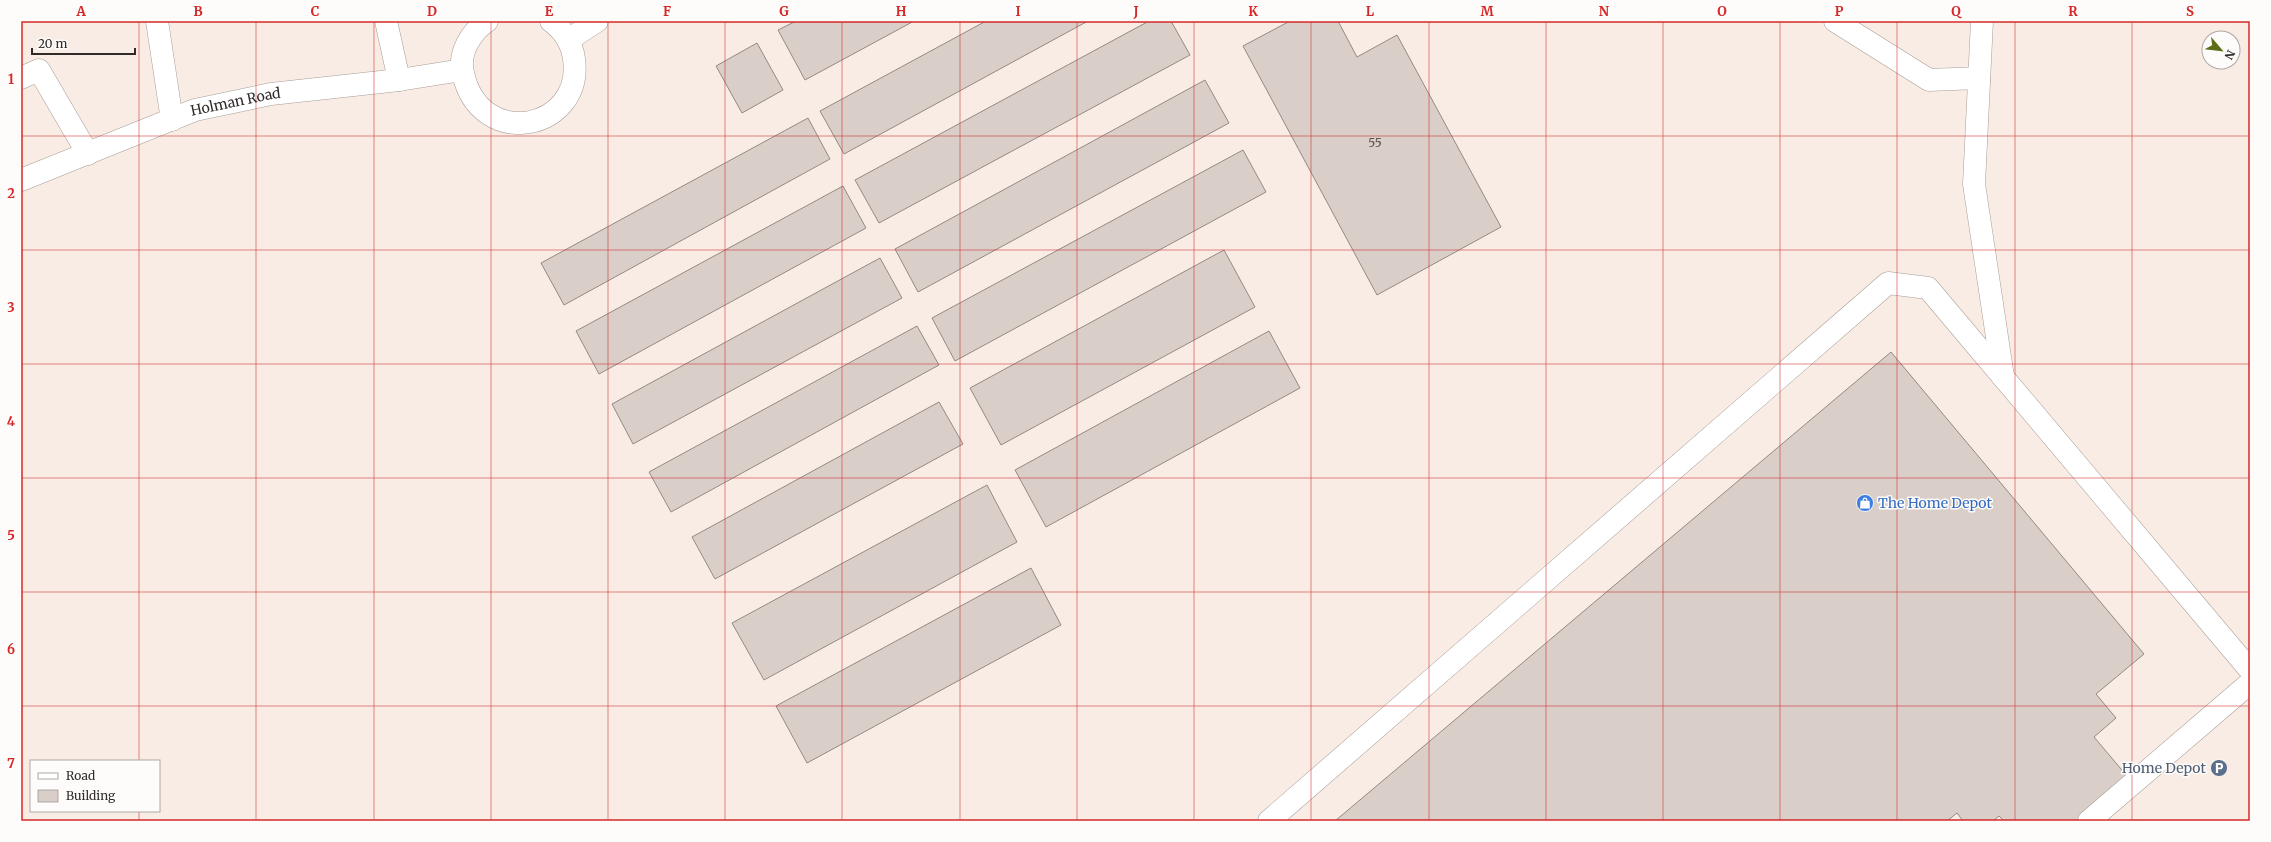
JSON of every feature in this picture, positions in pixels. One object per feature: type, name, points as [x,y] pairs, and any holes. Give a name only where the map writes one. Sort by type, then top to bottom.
[{"type":"street","points":[[157,21],[172,120]]},
{"type":"street","points":[[386,21],[399,80]]},
{"type":"street","points":[[487,21],[479,26],[470,39],[463,54],[462,70],[466,88],[475,104],[489,115],[502,121],[516,124],[529,123],[542,118],[554,110],[564,100],[571,88],[575,63],[573,51],[562,30],[551,21]]},
{"type":"street","points":[[568,40],[597,21]]},
{"type":"street","points":[[1835,21],[1929,80],[1979,78]]},
{"type":"street","points":[[1982,21],[1974,184],[2003,377]]},
{"type":"street","points":[[21,78],[39,70],[88,154]]},
{"type":"street","name":"Holman Road","points":[[21,180],[195,110],[271,94],[399,80],[462,70]]},
{"type":"street","points":[[1269,821],[1888,283],[1928,288],[2250,670]]},
{"type":"street","points":[[2089,821],[2250,683]]},
{"type":"building","points":[[796,21],[914,21],[805,80],[778,30]]},
{"type":"building","points":[[986,21],[1088,21],[844,154],[820,111]]},
{"type":"building","points":[[1149,21],[1171,21],[1190,55],[879,223],[855,180]]},
{"type":"building","points":[[1290,21],[1338,21],[1357,57],[1397,35],[1501,227],[1377,295],[1243,46]]},
{"type":"building","points":[[757,43],[783,90],[742,113],[716,66]]},
{"type":"building","points":[[1205,80],[1229,123],[918,292],[895,249]]},
{"type":"building","points":[[808,118],[830,159],[564,305],[541,263]]},
{"type":"building","points":[[1243,150],[1266,192],[955,361],[932,318]]},
{"type":"building","points":[[843,186],[866,228],[599,374],[576,331]]},
{"type":"building","points":[[1224,250],[1255,307],[1001,445],[970,388]]},
{"type":"building","points":[[880,258],[902,298],[633,444],[612,404]]},
{"type":"building","points":[[917,326],[939,365],[671,512],[649,472]]},
{"type":"building","points":[[1269,331],[1300,388],[1046,527],[1015,470]]},
{"type":"building","name":"The Home Depot","points":[[1891,352],[2144,654],[2096,694],[2116,718],[2094,737],[2132,782],[2086,821],[2004,821],[1999,816],[1993,821],[1963,821],[1957,813],[1947,821],[1335,821]]},
{"type":"building","points":[[939,402],[963,444],[715,579],[692,537]]},
{"type":"building","points":[[987,485],[1017,542],[764,680],[732,623]]},
{"type":"building","points":[[1031,568],[1061,625],[807,763],[776,706]]},
{"type":"place","name":"The Home Depot","points":[[1865,503]]},
{"type":"place","name":"Home Depot","points":[[2219,768]]}]
